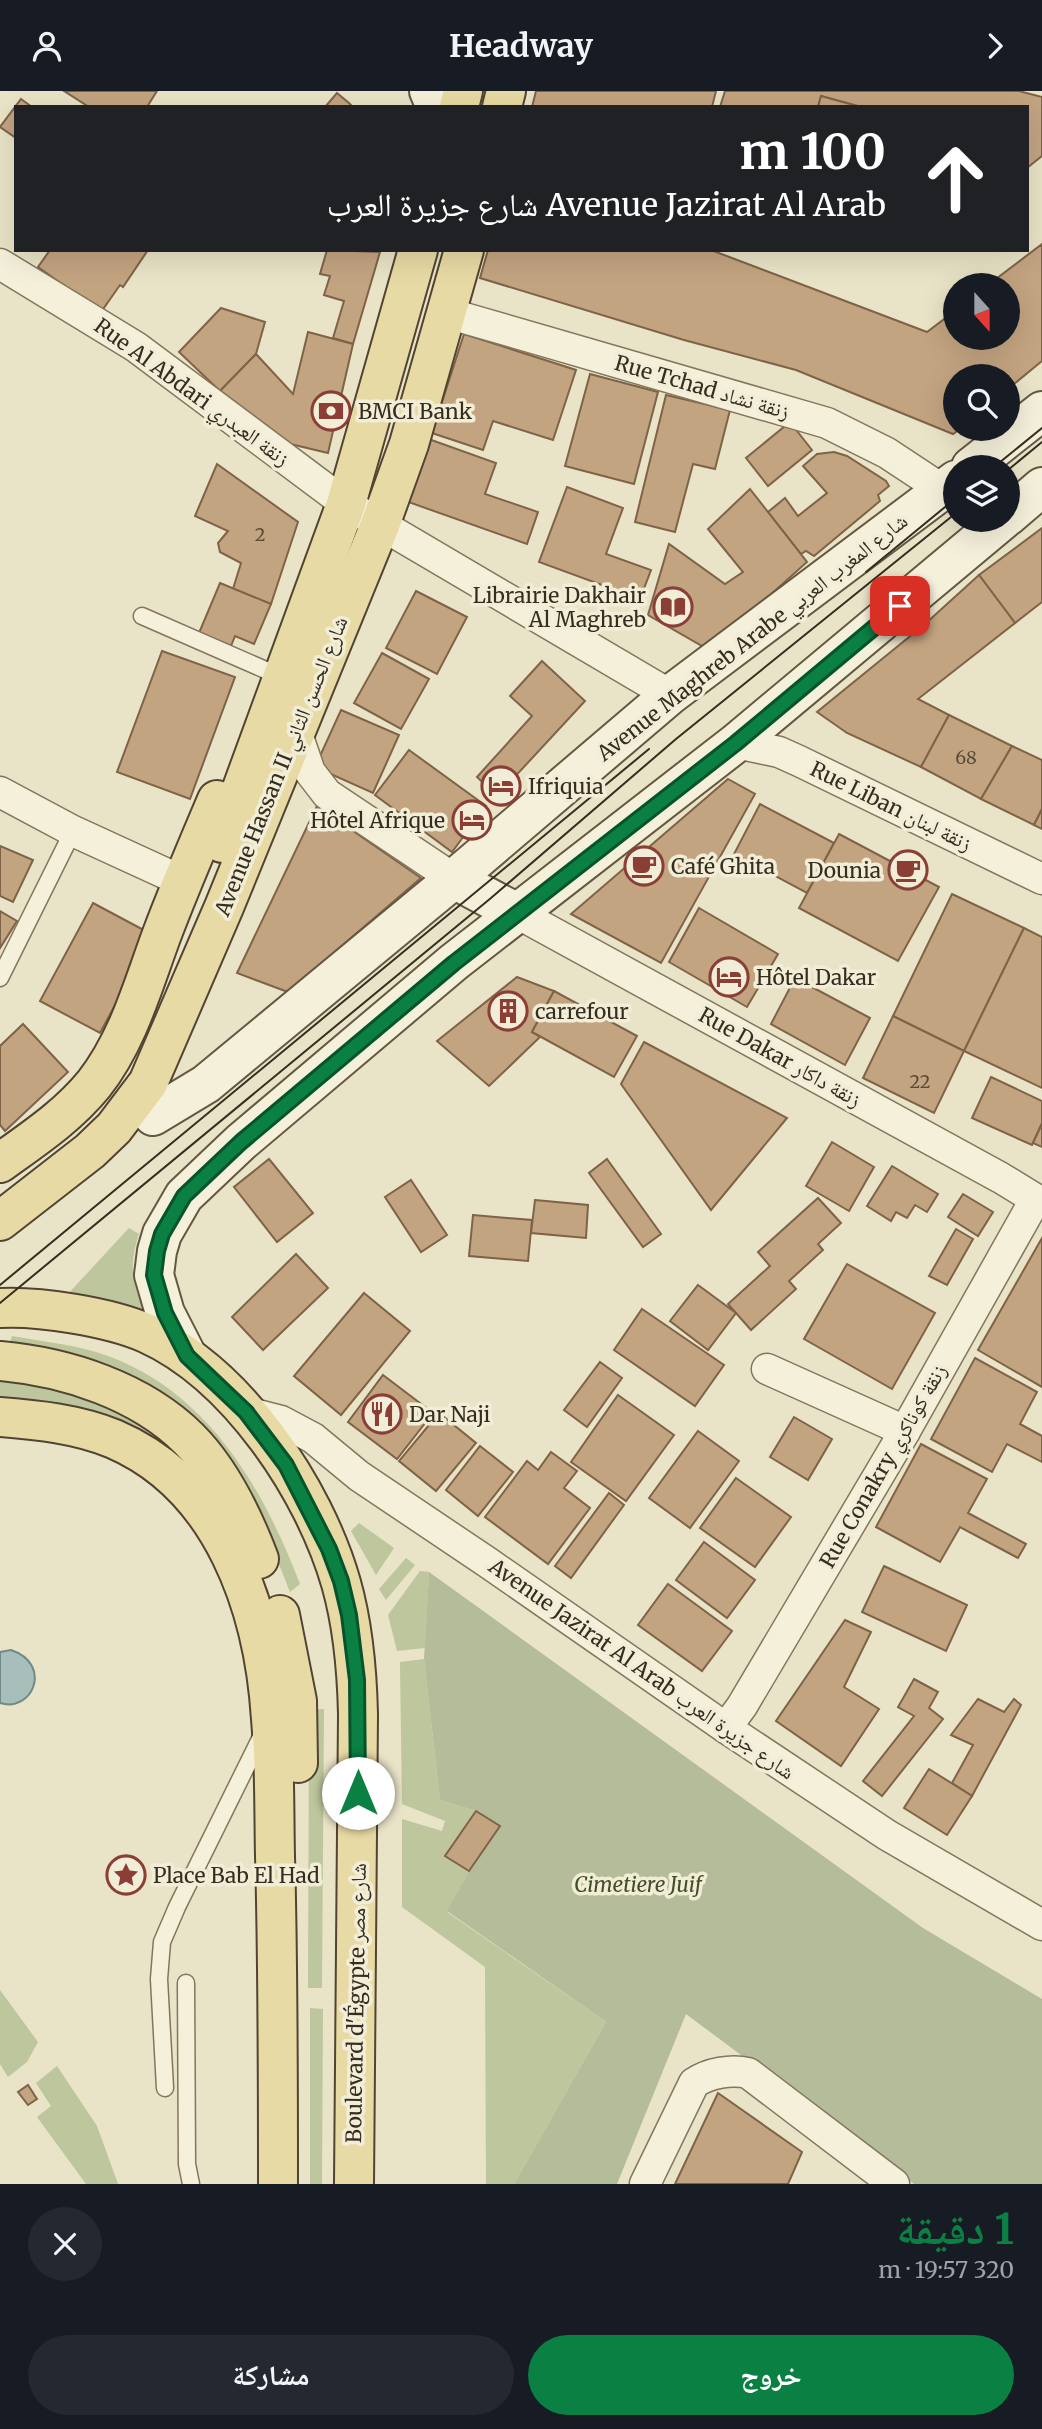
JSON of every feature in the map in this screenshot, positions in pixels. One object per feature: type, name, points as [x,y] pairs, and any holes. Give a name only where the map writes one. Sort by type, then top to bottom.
[{"type":"main road","name":"Avenue Hassan II شارع الحسن الثاني","points":[[0,1221],[98,1144],[130,1109],[148,1083],[219,920],[283,736],[284,678],[346,504],[417,252]]},
{"type":"main road","name":"Avenue Hassan II شارع الحسن الثاني","points":[[0,1196],[72,1142],[97,1119],[130,1074],[380,525],[408,444],[463,252]]},
{"type":"main road","name":"Avenue Maghreb Arabe شارع المغرب العربي","points":[[987,455],[1042,411]]},
{"type":"main road","points":[[1020,506],[1042,487]]},
{"type":"main road","name":"Avenue Maghreb Arabe شارع المغرب العربي","points":[[454,879],[670,695],[943,490]]},
{"type":"main road","points":[[187,1356],[165,1313],[154,1275],[162,1234],[184,1196],[241,1142],[454,963],[736,743],[989,532]]},
{"type":"main road","points":[[0,1163],[75,1106],[112,1058],[136,1004],[182,881],[229,772],[244,751],[283,736],[296,772],[291,803],[275,834],[193,1050],[181,1073],[153,1116],[118,1154],[0,1246]]},
{"type":"main road","points":[[153,1116],[206,1084],[454,879],[517,913]]},
{"type":"main road","name":"Boulevard d'Égypte شارع مصر","points":[[0,1308],[27,1306],[104,1321],[145,1333],[187,1356],[246,1412],[286,1465],[329,1549],[349,1615],[357,1680],[354,2184]]},
{"type":"main road","points":[[0,1361],[41,1367],[88,1379],[138,1402],[164,1418],[189,1439],[205,1458],[244,1524],[279,1610],[287,1639],[297,1702],[298,1896],[290,1930],[278,1950]]},
{"type":"main road","points":[[0,1417],[82,1428],[142,1453],[170,1473],[193,1495],[229,1549],[243,1579],[259,1637],[271,1719],[278,1950],[278,2184]]},
{"type":"street","name":"Rue Al Abdari زنقة العبدري","points":[[0,264],[136,347],[346,504],[380,525]]},
{"type":"street","name":"Rue Tchad زنقة نشاد","points":[[447,313],[827,423],[887,453],[943,474]]},
{"type":"street","points":[[380,525],[670,695]]},
{"type":"street","points":[[283,736],[327,795],[454,879]]},
{"type":"street","name":"Rue Liban زنقة لبنان","points":[[736,743],[779,753],[799,761],[1042,879]]},
{"type":"street","points":[[0,792],[73,831],[182,881]]},
{"type":"street","name":"Rue Dakar زنقة داكار","points":[[517,913],[1039,1201]]},
{"type":"street","name":"Rue Conakry زنقة كوناكري","points":[[726,1728],[742,1706],[1039,1201]]},
{"type":"street","points":[[767,1369],[905,1431]]},
{"type":"street","name":"Avenue Jazirat Al Arab شارع جزيرة العرب","points":[[246,1412],[281,1421],[313,1438],[359,1476],[726,1728],[887,1835],[1042,1925]]},
{"type":"street","points":[[645,2184],[692,2086],[699,2080],[723,2072],[739,2071],[748,2073],[894,2184]]},
{"type":"lane","points":[[142,617],[284,678]]},
{"type":"lane","points":[[0,978],[73,831]]},
{"type":"lane","points":[[165,2088],[159,1979],[162,1943],[172,1916],[271,1719]]},
{"type":"lane","points":[[186,1983],[187,2164],[191,2184]]},
{"type":"green space","points":[[129,1228],[139,1234],[133,1258],[134,1279],[151,1321],[111,1301],[90,1296],[67,1295]]},
{"type":"green space","points":[[12,1336],[96,1352],[134,1367],[168,1388],[198,1414],[224,1443],[247,1476],[285,1547],[300,1584],[290,1592],[277,1559],[230,1477],[9,1345]]},
{"type":"green space","points":[[0,1372],[134,1413],[174,1451],[131,1427],[91,1412],[49,1404],[0,1400]]},
{"type":"green space","points":[[359,1523],[394,1548],[376,1575],[351,1531]]},
{"type":"green space","points":[[406,1558],[415,1565],[386,1600],[379,1589]]},
{"type":"green space","points":[[420,1571],[429,1572],[425,1648],[397,1651],[388,1615]]},
{"type":"green space","name":"Cimetiere Juif","points":[[429,1572],[923,1928],[1042,1999],[1042,2184],[914,2184],[686,2014],[617,2184],[514,2184],[606,2022],[447,1911],[469,1871],[500,1827],[476,1811],[440,1800],[424,1659]]},
{"type":"green space","points":[[424,1659],[440,1800],[476,1811],[446,1855],[469,1871],[447,1912],[606,2022],[514,2184],[486,2184],[485,1967],[402,1907],[402,1819],[442,1831],[445,1821],[402,1804],[400,1662]]},
{"type":"green space","points":[[324,1709],[322,1988],[308,1988],[309,1710]]},
{"type":"green space","points":[[0,1990],[38,2042],[27,2062],[8,2077],[0,2064]]},
{"type":"green space","points":[[310,2008],[323,2009],[322,2184],[310,2184]]},
{"type":"green space","points":[[57,2066],[97,2126],[118,2184],[86,2184],[37,2117],[51,2106],[36,2083]]},
{"type":"water","points":[[11,1650],[24,1657],[32,1666],[34,1685],[22,1701],[0,1703],[0,1652]]},
{"type":"building","points":[[64,91],[157,91],[148,105],[86,105]]},
{"type":"building","points":[[536,91],[716,91],[712,105],[532,105]]},
{"type":"building","points":[[725,91],[1019,91],[1042,97],[1042,156],[1029,166],[1029,105],[854,105],[821,96],[819,105],[721,105]]},
{"type":"building","points":[[337,93],[351,105],[327,105]]},
{"type":"building","points":[[821,96],[854,105],[819,105]]},
{"type":"building","points":[[21,99],[29,105],[16,105]]},
{"type":"building","points":[[14,108],[14,137],[0,127]]},
{"type":"building","points":[[1042,244],[1042,361],[1020,379],[1020,364],[943,364],[943,430],[796,370],[684,340],[480,278],[487,252],[716,252],[927,332],[943,320],[943,350],[1020,350],[1020,273],[1004,273]]},
{"type":"building","points":[[49,252],[147,252],[123,287],[120,285],[101,312],[38,267]]},
{"type":"building","points":[[326,252],[380,252],[353,344],[333,338],[344,301],[324,295],[330,276],[320,274]]},
{"type":"building","points":[[221,308],[265,322],[256,354],[220,391],[179,352]]},
{"type":"building","points":[[308,332],[353,344],[328,453],[282,442],[220,391],[256,354],[293,394]]},
{"type":"building","points":[[464,334],[576,370],[553,440],[493,421],[483,450],[432,433]]},
{"type":"building","points":[[590,374],[658,392],[634,484],[565,466]]},
{"type":"building","points":[[666,395],[730,410],[715,469],[693,464],[675,532],[635,522]]},
{"type":"building","points":[[790,422],[812,450],[768,486],[746,458]]},
{"type":"building","points":[[423,437],[496,463],[485,494],[538,512],[527,544],[400,499]]},
{"type":"building","points":[[834,452],[847,456],[886,481],[889,486],[878,495],[880,501],[814,556],[806,551],[801,554],[768,512],[785,498],[798,516],[827,493],[803,466],[817,454]]},
{"type":"building","points":[[217,464],[298,522],[271,604],[233,589],[241,563],[220,552],[218,543],[228,531],[195,516]]},
{"type":"building","points":[[567,487],[623,508],[606,554],[651,570],[640,599],[539,562]]},
{"type":"building","points":[[750,489],[807,562],[709,650],[648,615],[669,544],[725,584],[743,572],[708,529]]},
{"type":"building","points":[[1042,528],[1042,602],[1015,623],[979,575]]},
{"type":"building","points":[[979,575],[1015,623],[918,699],[949,715],[921,767],[847,733],[817,712],[925,624]]},
{"type":"building","points":[[220,583],[271,604],[254,644],[235,636],[231,646],[199,633]]},
{"type":"building","points":[[416,591],[467,617],[437,674],[386,648]]},
{"type":"building","points":[[162,651],[235,677],[190,799],[117,772]]},
{"type":"building","points":[[382,653],[429,679],[401,729],[354,703]]},
{"type":"building","points":[[542,661],[585,701],[497,796],[477,777],[532,716],[510,696]]},
{"type":"building","points":[[341,710],[399,735],[373,793],[315,767]]},
{"type":"building","points":[[949,715],[1012,746],[981,799],[921,767]]},
{"type":"building","points":[[1012,746],[1042,760],[1042,809],[1034,825],[981,799]]},
{"type":"building","points":[[409,750],[486,806],[452,852],[375,795]]},
{"type":"building","points":[[728,779],[755,794],[661,963],[571,914]]},
{"type":"building","points":[[760,804],[834,843],[807,893],[734,854]]},
{"type":"building","points":[[317,806],[421,878],[288,992],[237,973]]},
{"type":"building","points":[[1042,809],[1042,829],[1034,825]]},
{"type":"building","points":[[839,834],[939,887],[898,961],[799,908]]},
{"type":"building","points":[[0,846],[33,860],[13,902],[0,896]]},
{"type":"building","points":[[952,894],[1024,928],[964,1051],[893,1016]]},
{"type":"building","points":[[93,903],[153,935],[100,1033],[40,1001]]},
{"type":"building","points":[[699,908],[778,954],[747,1007],[669,962]]},
{"type":"building","points":[[0,911],[17,921],[0,948]]},
{"type":"building","points":[[1024,928],[1042,937],[1042,1088],[964,1051]]},
{"type":"building","name":"carrefour","points":[[517,977],[554,991],[532,1032],[540,1037],[489,1086],[437,1041]]},
{"type":"building","points":[[795,978],[870,1018],[845,1065],[771,1024]]},
{"type":"building","points":[[554,991],[637,1036],[614,1077],[532,1032]]},
{"type":"building","points":[[893,1016],[964,1051],[934,1113],[863,1078]]},
{"type":"building","points":[[23,1024],[68,1072],[5,1131],[0,1125],[0,1046]]},
{"type":"building","points":[[644,1042],[787,1118],[711,1210],[621,1084]]},
{"type":"building","points":[[991,1077],[1042,1101],[1042,1123],[1032,1145],[972,1118]]},
{"type":"building","points":[[1042,1124],[1042,1147],[1033,1143]]},
{"type":"building","points":[[832,1142],[874,1167],[849,1211],[806,1186]]},
{"type":"building","points":[[269,1159],[313,1213],[277,1242],[234,1187]]},
{"type":"building","points":[[607,1159],[661,1234],[643,1247],[589,1173]]},
{"type":"building","points":[[892,1166],[938,1194],[927,1212],[915,1205],[907,1218],[896,1212],[891,1221],[867,1206]]},
{"type":"building","points":[[411,1180],[447,1235],[421,1252],[385,1197]]},
{"type":"building","points":[[963,1194],[993,1212],[978,1236],[948,1217]]},
{"type":"building","points":[[818,1198],[841,1223],[818,1244],[823,1250],[789,1281],[796,1289],[751,1330],[728,1304],[770,1266],[758,1252]]},
{"type":"building","points":[[535,1200],[588,1205],[586,1238],[531,1233]]},
{"type":"building","points":[[473,1215],[532,1220],[528,1261],[469,1256]]},
{"type":"building","points":[[956,1229],[973,1239],[947,1285],[929,1276]]},
{"type":"building","points":[[1042,1238],[1042,1387],[978,1350]]},
{"type":"building","points":[[296,1254],[328,1288],[263,1350],[232,1317]]},
{"type":"building","points":[[847,1264],[935,1313],[892,1389],[804,1339]]},
{"type":"building","points":[[698,1285],[736,1313],[708,1350],[670,1321]]},
{"type":"building","points":[[364,1293],[410,1331],[341,1415],[294,1376]]},
{"type":"building","points":[[642,1309],[724,1365],[695,1406],[614,1350]]},
{"type":"building","points":[[975,1358],[1037,1392],[1020,1424],[1042,1436],[1042,1462],[1007,1444],[992,1472],[931,1439]]},
{"type":"building","points":[[600,1362],[622,1378],[587,1427],[564,1410]]},
{"type":"building","points":[[383,1375],[433,1413],[397,1459],[348,1422]]},
{"type":"building","points":[[618,1395],[674,1435],[626,1501],[571,1462]]},
{"type":"building","points":[[439,1413],[476,1443],[436,1491],[399,1461]]},
{"type":"building","points":[[794,1417],[832,1439],[808,1480],[770,1457]]},
{"type":"building","points":[[698,1431],[739,1461],[690,1528],[649,1498]]},
{"type":"building","points":[[921,1444],[987,1479],[968,1513],[1026,1544],[1018,1558],[960,1527],[940,1562],[876,1527]]},
{"type":"building","points":[[480,1446],[513,1472],[478,1516],[446,1490]]},
{"type":"building","points":[[551,1452],[577,1471],[564,1488],[590,1508],[548,1564],[485,1517],[527,1461],[538,1470]]},
{"type":"building","points":[[736,1478],[791,1517],[755,1567],[700,1528]]},
{"type":"building","points":[[609,1493],[624,1505],[571,1578],[555,1566]]},
{"type":"building","points":[[704,1542],[755,1580],[727,1618],[676,1580]]},
{"type":"building","points":[[884,1566],[967,1605],[946,1651],[862,1612]]},
{"type":"building","points":[[668,1584],[732,1631],[702,1671],[638,1625]]},
{"type":"building","points":[[845,1620],[871,1632],[844,1687],[879,1709],[841,1766],[776,1721]]},
{"type":"building","points":[[914,1679],[938,1692],[929,1708],[943,1719],[882,1796],[863,1781],[914,1716],[898,1707]]},
{"type":"building","points":[[978,1699],[1004,1712],[1014,1699],[1021,1705],[972,1796],[952,1783],[973,1745],[951,1735]]},
{"type":"building","points":[[929,1769],[972,1796],[947,1835],[904,1808]]},
{"type":"building","points":[[476,1811],[500,1826],[469,1871],[445,1856]]},
{"type":"building","points":[[28,2085],[37,2099],[28,2105],[18,2092]]},
{"type":"building","points":[[718,2093],[802,2152],[788,2184],[675,2184]]},
{"type":"tram line","points":[[1009,455],[1042,428]]},
{"type":"tram line","points":[[1020,460],[1042,442]]},
{"type":"tram line","points":[[866,572],[943,509]]},
{"type":"tram line","points":[[0,1303],[491,898],[676,739],[943,523]]},
{"type":"tram line","points":[[0,1285],[649,749]]},
{"type":"place","name":"BMCI Bank","points":[[331,411]]},
{"type":"place","name":"Librairie Dakhair Al Maghreb","points":[[673,607]]},
{"type":"place","name":"Ifriquia","points":[[501,786]]},
{"type":"place","name":"Hôtel Afrique","points":[[472,820]]},
{"type":"place","name":"Café Ghita","points":[[644,866]]},
{"type":"place","name":"Dounia","points":[[908,870]]},
{"type":"place","name":"Hôtel Dakar","points":[[729,977]]},
{"type":"place","name":"carrefour","points":[[508,1011]]},
{"type":"place","name":"Dar Naji","points":[[382,1414]]},
{"type":"place","name":"Place Bab El Had","points":[[126,1875]]},
{"type":"route","points":[[358,1793],[357,1680],[349,1615],[341,1581],[314,1516],[286,1465],[246,1412],[187,1356],[165,1313],[154,1275],[162,1234],[184,1196],[241,1142],[454,963],[736,743],[900,606]]}]
